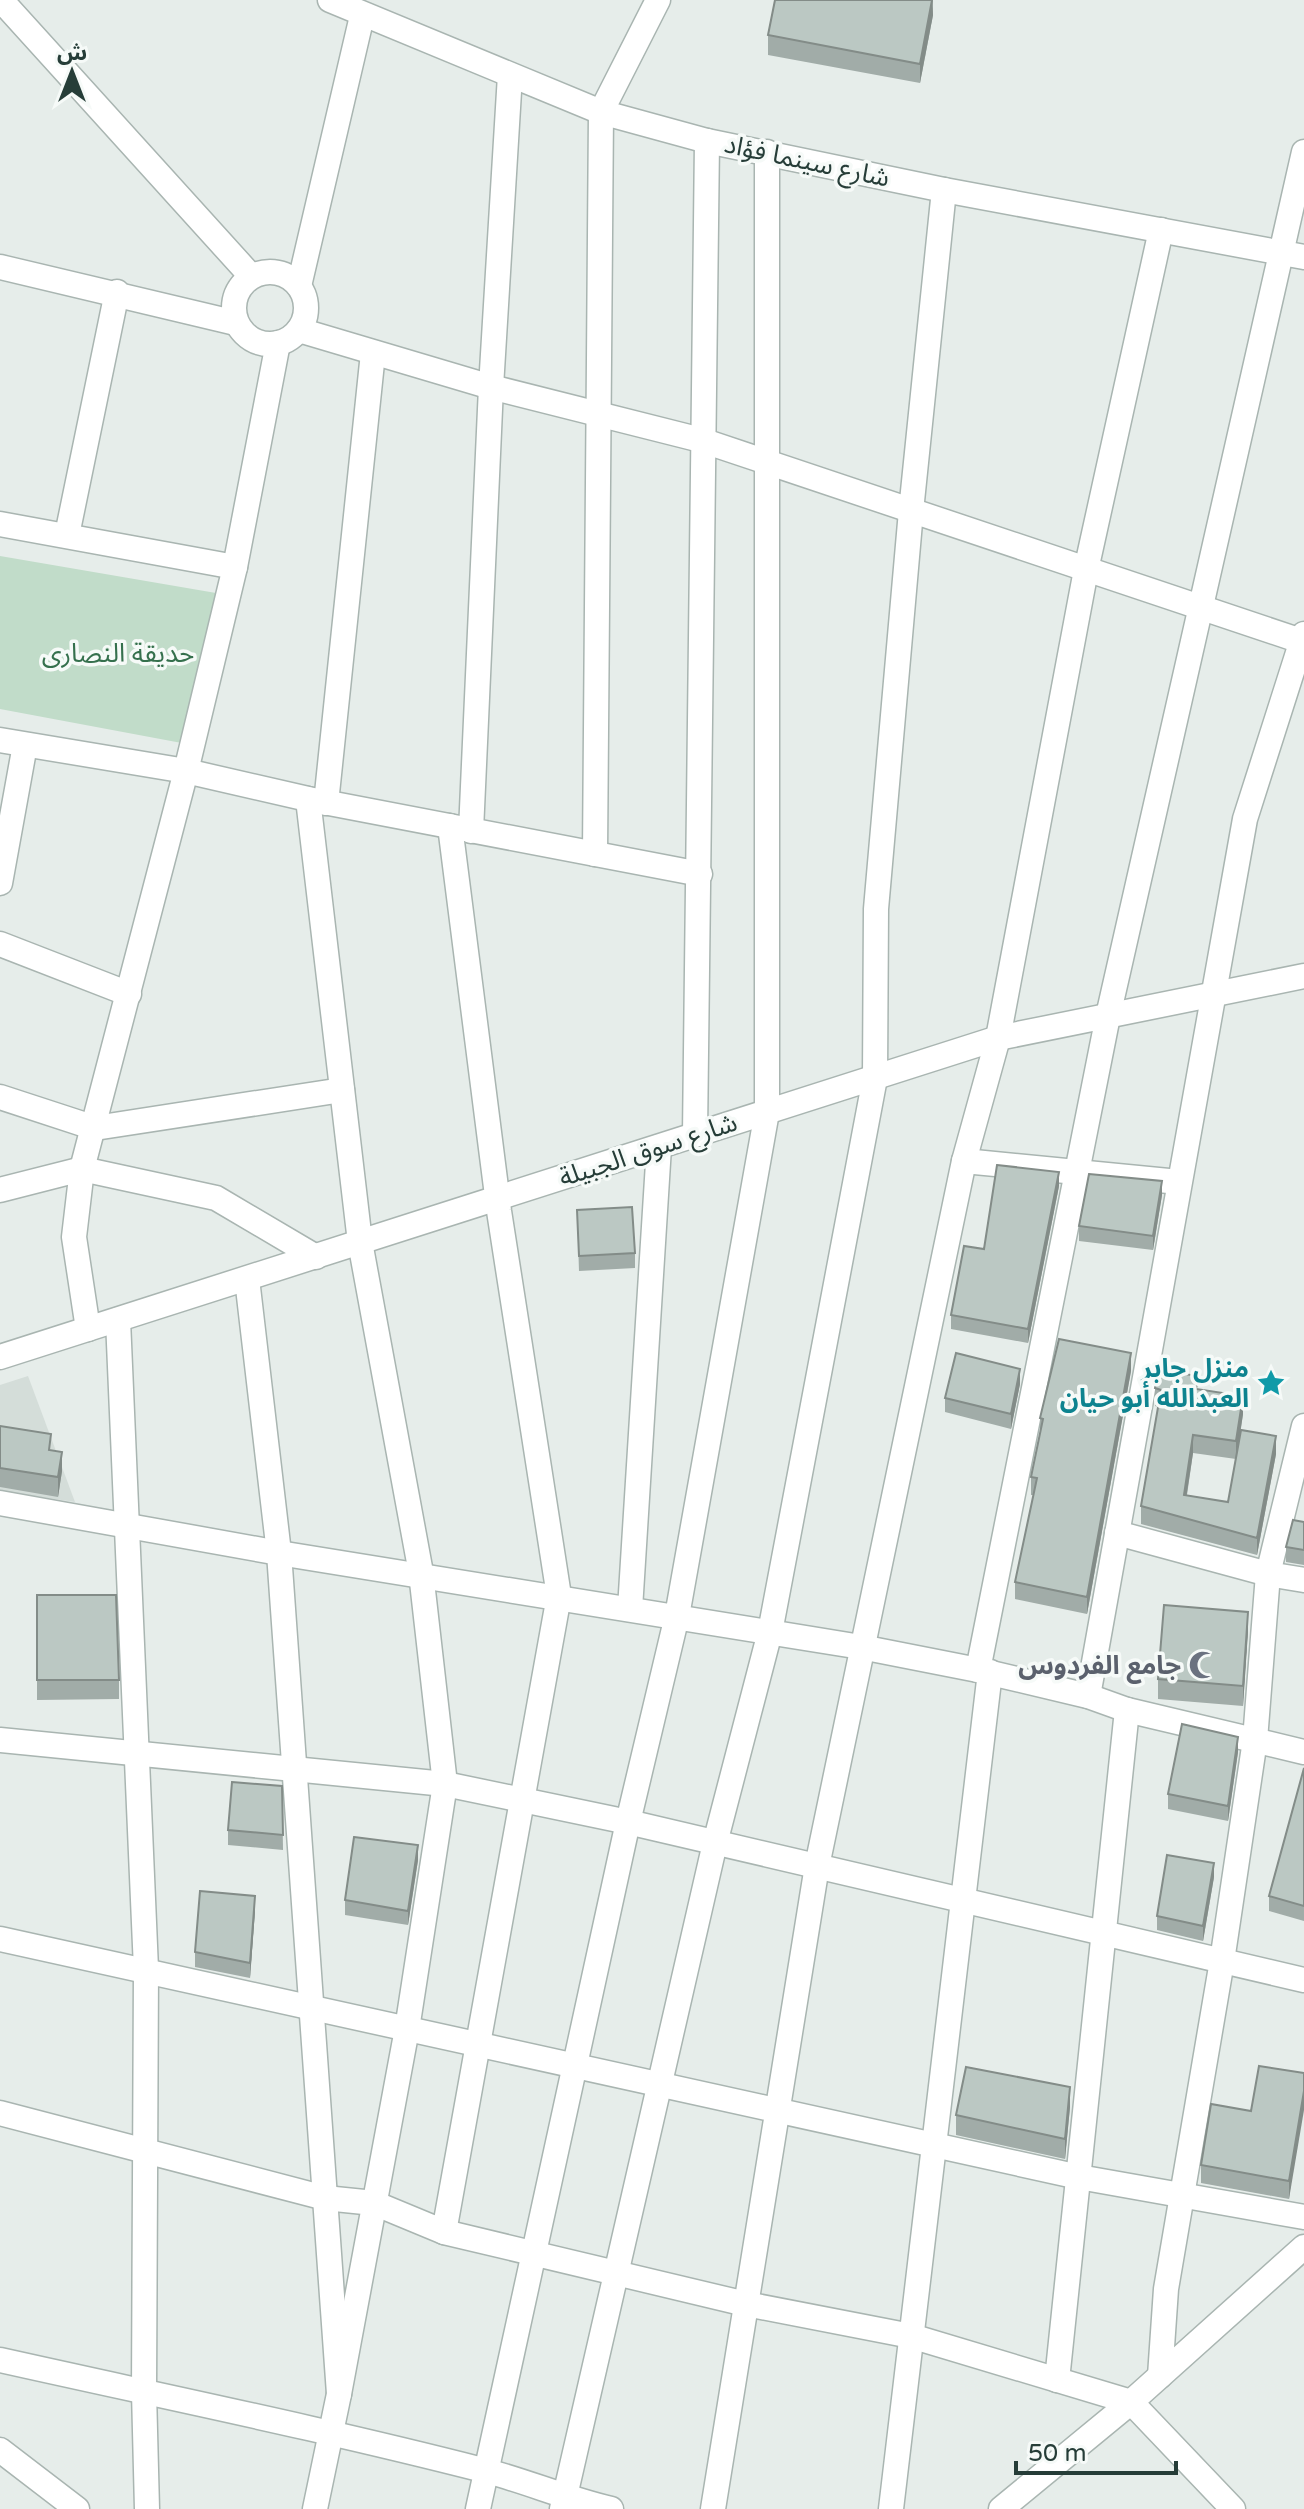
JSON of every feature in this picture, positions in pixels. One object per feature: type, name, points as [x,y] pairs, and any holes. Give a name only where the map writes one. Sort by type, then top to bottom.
[{"type":"street","points":[[1,0],[251,276]]},
{"type":"street","name":"شارع سينما فؤاد","points":[[330,0],[362,16],[601,112],[707,141],[944,190],[1292,255]]},
{"type":"street","points":[[595,854],[596,416],[601,112],[658,0]]},
{"type":"street","points":[[88,1329],[74,1237],[82,1169],[186,771],[288,337],[306,308],[299,286],[362,16]]},
{"type":"street","points":[[444,2232],[559,1596],[497,1199],[461,829],[510,75]]},
{"type":"street","points":[[695,1135],[707,141]]},
{"type":"street","points":[[478,2509],[573,2068],[677,1616],[767,1112],[767,152]]},
{"type":"street","points":[[891,2509],[963,1901],[984,1671],[1076,1172],[1108,1016],[1200,607],[1292,255],[1304,152]]},
{"type":"street","points":[[563,2504],[619,2272],[715,1843],[770,1632],[875,1078],[876,909],[911,511],[944,190]]},
{"type":"street","points":[[713,2509],[817,1866],[964,1161],[998,1038],[1086,570],[1161,230]]},
{"type":"street","points":[[0,267],[117,292],[236,323],[253,341],[288,337],[373,353],[596,416],[701,440],[1086,570],[1303,639],[1245,819],[1088,1696]]},
{"type":"street","points":[[236,323],[233,302],[236,292],[251,276],[261,272],[282,273],[299,286]]},
{"type":"street","points":[[67,535],[117,292]]},
{"type":"street","points":[[315,2509],[407,2029],[445,1784],[421,1573],[360,1242],[342,1090],[317,801],[373,353]]},
{"type":"street","points":[[0,524],[235,567]]},
{"type":"street","points":[[0,740],[186,771],[317,801],[700,874]]},
{"type":"street","points":[[0,883],[25,745]]},
{"type":"street","points":[[0,944],[129,994]]},
{"type":"street","name":"شارع سوق الجبيلة","points":[[0,1357],[998,1038],[1304,976]]},
{"type":"street","points":[[0,1097],[95,1128],[342,1090]]},
{"type":"street","points":[[630,1609],[659,1147]]},
{"type":"street","points":[[964,1161],[1179,1182]]},
{"type":"street","points":[[0,1190],[82,1169],[216,1198],[316,1257]]},
{"type":"street","points":[[247,1279],[279,1553],[292,1770],[339,2394]]},
{"type":"street","points":[[118,1320],[146,1969],[144,2392],[147,2509]]},
{"type":"street","points":[[1160,2376],[1166,2289],[1222,1961],[1255,1740],[1268,1574],[1304,1426]]},
{"type":"street","points":[[0,1503],[279,1553],[421,1573],[861,1647],[984,1671],[1088,1696],[1127,1710],[1304,1752]]},
{"type":"street","points":[[1117,1533],[1268,1574],[1304,1580]]},
{"type":"street","points":[[1057,2380],[1127,1710]]},
{"type":"street","points":[[0,1740],[445,1784],[628,1822],[1304,1980]]},
{"type":"street","points":[[0,1939],[146,1969],[573,2068],[778,2109],[1079,2177],[1304,2217]]},
{"type":"street","points":[[0,2113],[325,2198],[374,2203],[444,2232],[532,2254],[746,2304],[911,2336],[1131,2402],[1233,2509]]},
{"type":"street","points":[[1001,2509],[1131,2402],[1304,2247]]},
{"type":"street","points":[[0,2360],[487,2471],[563,2504],[611,2509]]},
{"type":"street","points":[[0,2450],[77,2509]]},
{"type":"shaded area","points":[[28,1376],[75,1502],[0,1491],[0,1385]]},
{"type":"green space","name":"حديقة النصارى","points":[[0,556],[216,593],[187,744],[0,709]]},
{"type":"building","points":[[775,0],[932,0],[920,64],[768,35]]},
{"type":"building","points":[[997,1165],[1059,1172],[1028,1329],[951,1315],[964,1246],[984,1249]]},
{"type":"building","points":[[1089,1174],[1162,1181],[1153,1236],[1079,1226]]},
{"type":"building","points":[[632,1207],[635,1253],[579,1256],[577,1210]]},
{"type":"building","points":[[1059,1339],[1131,1353],[1087,1597],[1015,1582],[1037,1478],[1031,1477],[1043,1419],[1040,1418]]},
{"type":"building","points":[[956,1353],[1020,1369],[1011,1414],[945,1398]]},
{"type":"building","points":[[1158,1370],[1198,1376],[1196,1389],[1243,1396],[1236,1441],[1193,1435],[1184,1495],[1228,1502],[1241,1430],[1276,1436],[1257,1538],[1141,1506],[1161,1390],[1155,1388]]},
{"type":"building","points":[[0,1426],[51,1434],[49,1450],[62,1452],[58,1477],[0,1468]]},
{"type":"building","points":[[1293,1520],[1304,1522],[1304,1550],[1286,1547]]},
{"type":"building","points":[[37,1595],[116,1595],[119,1680],[37,1680]]},
{"type":"building","name":"جامع الفردوس","points":[[1164,1605],[1248,1612],[1243,1686],[1158,1679]]},
{"type":"building","points":[[1182,1724],[1238,1737],[1228,1806],[1168,1794]]},
{"type":"building","points":[[1304,1768],[1304,1906],[1269,1896]]},
{"type":"building","points":[[232,1782],[282,1786],[283,1835],[228,1830]]},
{"type":"building","points":[[354,1837],[418,1845],[408,1911],[345,1900]]},
{"type":"building","points":[[1167,1855],[1214,1863],[1203,1926],[1157,1916]]},
{"type":"building","points":[[200,1891],[255,1896],[250,1963],[195,1952]]},
{"type":"building","points":[[1259,2066],[1304,2073],[1304,2091],[1289,2181],[1201,2165],[1211,2104],[1251,2111]]},
{"type":"building","points":[[966,2067],[1070,2087],[1065,2139],[956,2115]]},
{"type":"place","name":"منزل جابر العبدالله أبو حيان","points":[[1271,1383]]},
{"type":"place","name":"جامع الفردوس","points":[[1203,1665]]}]
